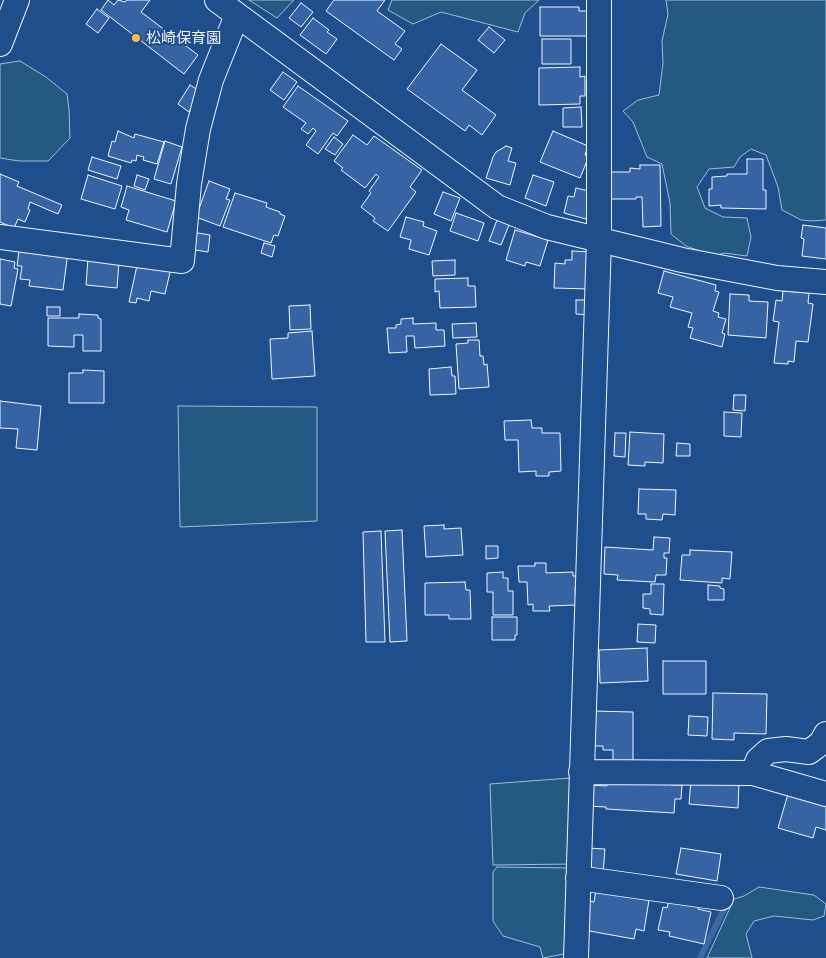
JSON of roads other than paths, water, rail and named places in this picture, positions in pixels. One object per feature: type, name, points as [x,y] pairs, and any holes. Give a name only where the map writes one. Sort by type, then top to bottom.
[{"type":"street","points":[[0,44],[17,0]]},
{"type":"street","points":[[217,0],[498,207],[547,227],[740,272],[777,278],[826,282]]},
{"type":"street","points":[[576,958],[599,239],[599,0]]},
{"type":"street","points":[[0,237],[182,261],[198,129],[212,80],[237,15]]},
{"type":"street","points":[[752,773],[758,760],[768,751],[786,748],[810,752],[826,734]]},
{"type":"street","points":[[581,772],[752,773],[826,794]]},
{"type":"street","points":[[578,878],[721,898]]},
{"type":"waterway","points":[[700,958],[727,903]]},
{"type":"place","name":"松崎保育園","points":[[136,38]]}]
